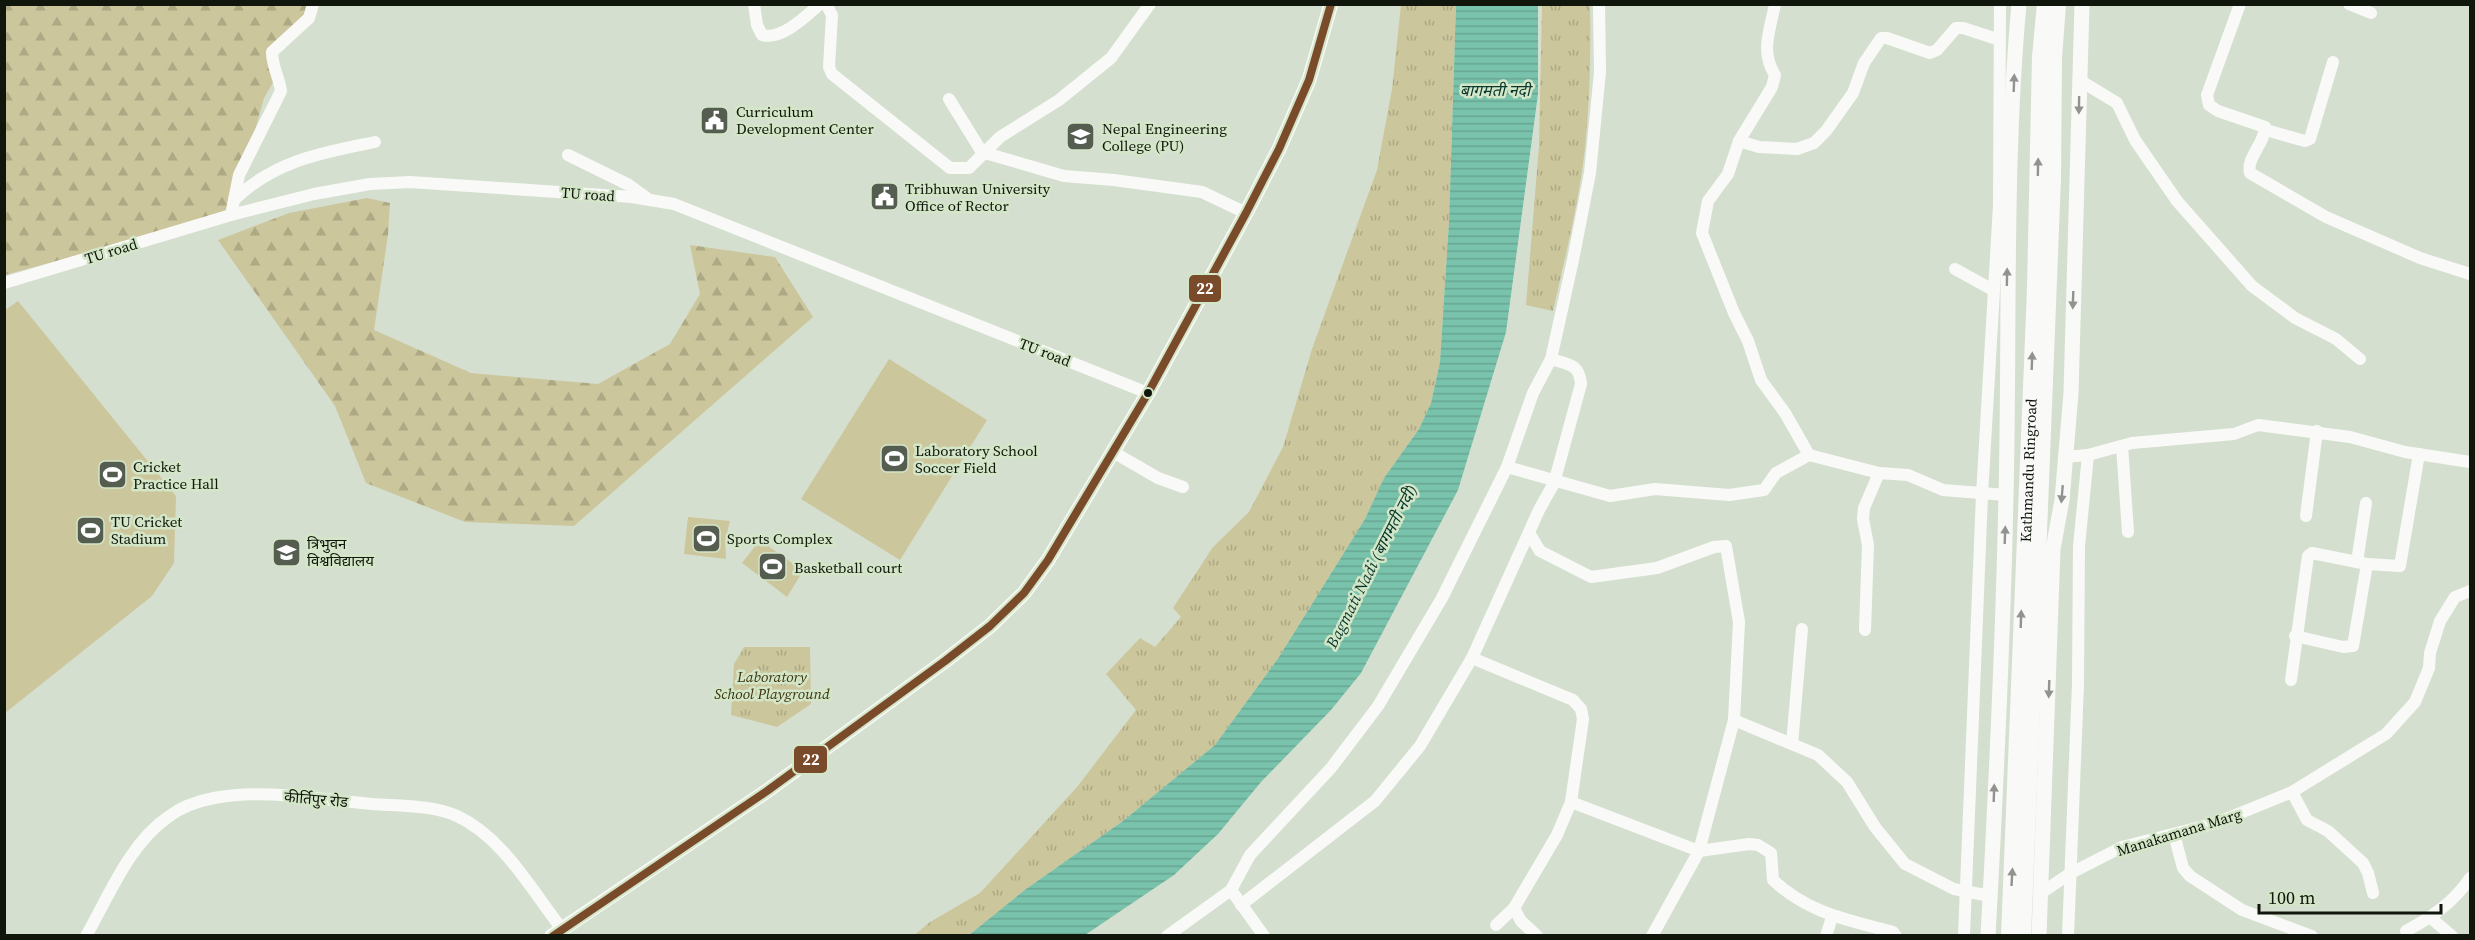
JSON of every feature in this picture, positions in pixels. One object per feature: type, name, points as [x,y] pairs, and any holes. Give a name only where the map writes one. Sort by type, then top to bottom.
[{"type":"highway","name":"Kathmandu Ringroad","points":[[2009,936],[2035,289],[2040,57],[2045,4]]},
{"type":"highway","name":"Kathmandu Ringroad","points":[[2023,936],[2052,213],[2054,58],[2058,4]]},
{"type":"main road","points":[[557,932],[756,799],[990,626],[1024,593],[1048,560],[1148,393],[1245,213],[1278,149],[1309,80],[1331,4]]},
{"type":"main road","points":[[1988,936],[2006,495],[2007,272],[2019,4]]},
{"type":"main road","points":[[2039,936],[2054,549],[2062,500],[2071,393],[2082,4]]},
{"type":"street","points":[[231,215],[239,175],[281,91],[272,64],[272,52],[309,18],[313,4]]},
{"type":"street","points":[[754,4],[757,25],[762,35],[770,37],[783,32],[819,4]]},
{"type":"street","points":[[826,4],[832,15],[829,67],[832,74],[950,168],[969,168],[1000,137],[1059,100],[1111,58],[1150,4]]},
{"type":"street","points":[[1167,936],[1231,890],[1250,855],[1331,768],[1378,706],[1442,598],[1507,467],[1533,393],[1551,359],[1590,173],[1600,72],[1599,4]]},
{"type":"street","points":[[1775,4],[1766,48],[1767,62],[1775,75],[1772,87],[1739,141],[1728,174],[1708,201],[1702,233],[1734,313],[1748,341],[1761,380],[1785,413],[1809,455]]},
{"type":"street","points":[[1964,936],[1982,495],[1999,205],[2000,4]]},
{"type":"street","points":[[2240,4],[2207,95],[2209,105],[2218,111],[2262,125],[2266,130],[2305,141],[2310,139],[2333,62]]},
{"type":"street","points":[[2349,4],[2371,13]]},
{"type":"street","points":[[1739,141],[1759,147],[1797,149],[1814,143],[1826,131],[1853,93],[1864,63],[1881,38],[1887,38],[1930,54],[1937,51],[1956,28],[1963,28],[2000,40]]},
{"type":"street","points":[[2079,80],[2117,103],[2135,140],[2177,201],[2252,286],[2295,318],[2336,339],[2360,360]]},
{"type":"street","points":[[949,99],[980,150],[985,153],[1064,176],[1202,192],[1245,213]]},
{"type":"street","points":[[2266,130],[2249,166],[2250,173],[2326,217],[2420,258],[2470,274]]},
{"type":"street","points":[[234,200],[260,178],[291,162],[375,142]]},
{"type":"street","points":[[568,155],[629,185],[651,200]]},
{"type":"street","name":"TU road","points":[[4,283],[231,215],[314,194],[370,184],[410,182],[632,197],[674,204],[1148,393]]},
{"type":"street","points":[[1955,269],[1993,290]]},
{"type":"street","points":[[1241,905],[1375,801],[1420,746],[1472,658],[1554,483],[1581,384],[1580,373],[1576,367],[1551,359]]},
{"type":"street","points":[[2065,457],[2088,455],[2122,446],[2234,434],[2258,425],[2317,431],[2374,441],[2419,454],[2470,462]]},
{"type":"street","points":[[2306,516],[2317,431]]},
{"type":"street","points":[[2122,446],[2128,532]]},
{"type":"street","points":[[1113,452],[1158,478],[1183,487]]},
{"type":"street","points":[[2291,680],[2295,636],[2308,556],[2312,553],[2362,563],[2400,566],[2419,454]]},
{"type":"street","points":[[1507,467],[1554,483],[1610,496],[1655,489],[1682,493],[1748,494],[1764,490],[1776,473],[1809,455],[1879,473],[1908,475],[1943,490],[1982,495],[2006,495]]},
{"type":"street","points":[[2068,936],[2078,684],[2079,546],[2085,509],[2088,455]]},
{"type":"street","points":[[1865,630],[1868,545],[1863,519],[1864,508],[1879,473]]},
{"type":"street","points":[[2295,636],[2353,646],[2366,502]]},
{"type":"street","points":[[1529,533],[1531,540],[1540,551],[1591,577],[1657,568],[1714,547],[1726,546],[1739,622],[1734,720],[1699,851],[1652,936]]},
{"type":"street","name":"Manakamana Marg","points":[[2041,893],[2071,873],[2122,847],[2216,823],[2292,792],[2386,734],[2415,702],[2429,668],[2430,653],[2440,621],[2455,597],[2470,591]]},
{"type":"street","points":[[1792,744],[1802,629]]},
{"type":"street","points":[[1472,658],[1573,700],[1581,709],[1583,718],[1571,802],[1557,835],[1514,908],[1496,925]]},
{"type":"street","points":[[1734,720],[1818,755],[1847,782],[1875,827],[1905,864],[1954,889],[1990,896]]},
{"type":"street","points":[[2292,792],[2307,820],[2328,831],[2363,863],[2373,893]]},
{"type":"street","name":"कीर्तिपुर रोड","points":[[86,936],[140,843],[153,828],[189,805],[213,798],[253,794],[420,808],[456,816],[480,830],[501,850],[557,932]]},
{"type":"street","points":[[1571,802],[1699,851],[1758,845],[1770,853],[1773,880],[1789,895],[1832,917],[1893,932],[1896,936]]},
{"type":"street","points":[[2174,834],[2183,868],[2190,876],[2242,910],[2312,936]]},
{"type":"street","points":[[2406,931],[2431,918],[2459,895],[2470,878]]},
{"type":"street","points":[[1231,890],[1264,936]]},
{"type":"street","points":[[1514,908],[1521,921],[1537,936]]},
{"type":"street","points":[[1826,936],[1832,917]]},
{"type":"street","points":[[2431,918],[2452,936]]},
{"type":"green space","points":[[5,5],[309,5],[310,12],[278,42],[275,79],[264,98],[234,205],[219,217],[5,275]]},
{"type":"green space","points":[[1401,5],[1456,5],[1449,222],[1440,362],[1431,403],[1419,429],[1384,478],[1365,519],[1279,657],[1215,745],[1123,821],[1026,889],[969,935],[913,936],[930,922],[980,893],[1077,787],[1136,710],[1106,674],[1140,638],[1155,647],[1181,617],[1173,608],[1213,547],[1249,512],[1283,447],[1312,349],[1377,170],[1392,89]]},
{"type":"green space","points":[[1542,5],[1590,5],[1590,76],[1585,148],[1575,210],[1553,311],[1526,305],[1539,146]]},
{"type":"green space","points":[[367,198],[390,203],[388,235],[374,330],[471,373],[598,384],[670,344],[700,294],[690,245],[775,257],[813,317],[574,526],[465,522],[366,483],[335,406],[218,240],[289,213]]},
{"type":"green space","name":"TU Cricket Stadium","points":[[18,301],[176,496],[174,563],[152,596],[5,713],[4,311]]},
{"type":"green space","name":"Laboratory School Soccer Field","points":[[889,359],[987,420],[900,560],[801,499]]},
{"type":"green space","name":"Sports Complex","points":[[688,517],[730,521],[725,541],[726,559],[684,554]]},
{"type":"green space","name":"Basketball court","points":[[760,540],[803,571],[787,597],[742,563]]},
{"type":"green space","name":"Laboratory School Playground","points":[[744,647],[810,647],[811,704],[777,727],[731,715],[734,664]]},
{"type":"water","name":"बागमती नदी","points":[[1456,5],[1538,5],[1538,94],[1506,332],[1458,490],[1361,673],[1331,710],[1261,782],[1218,834],[1174,875],[1085,935],[969,935],[1026,889],[1123,821],[1215,745],[1279,657],[1365,519],[1384,478],[1419,429],[1431,403],[1440,362],[1449,222]]},
{"type":"transit line","name":"22","points":[[553,936],[767,791],[945,661],[990,626],[1024,593],[1048,560],[1148,393],[1246,213],[1279,149],[1309,80],[1331,4]]},
{"type":"place","name":"Curriculum Development Center","points":[[715,120]]},
{"type":"place","name":"Nepal Engineering College (PU)","points":[[1081,137]]},
{"type":"place","name":"Tribhuwan University Office of Rector","points":[[884,197]]},
{"type":"place","name":"Laboratory School Soccer Field","points":[[894,459]]},
{"type":"place","name":"Cricket Practice Hall","points":[[112,475]]},
{"type":"place","name":"TU Cricket Stadium","points":[[90,530]]},
{"type":"place","name":"Sports Complex","points":[[706,538]]},
{"type":"place","name":"त्रिभुवन विश्वविद्यालय","points":[[286,552]]},
{"type":"place","name":"Basketball court","points":[[773,567]]},
{"type":"water label","name":"Bagmati Nadi (बागमती नदी)","points":[[1371,566]]}]
